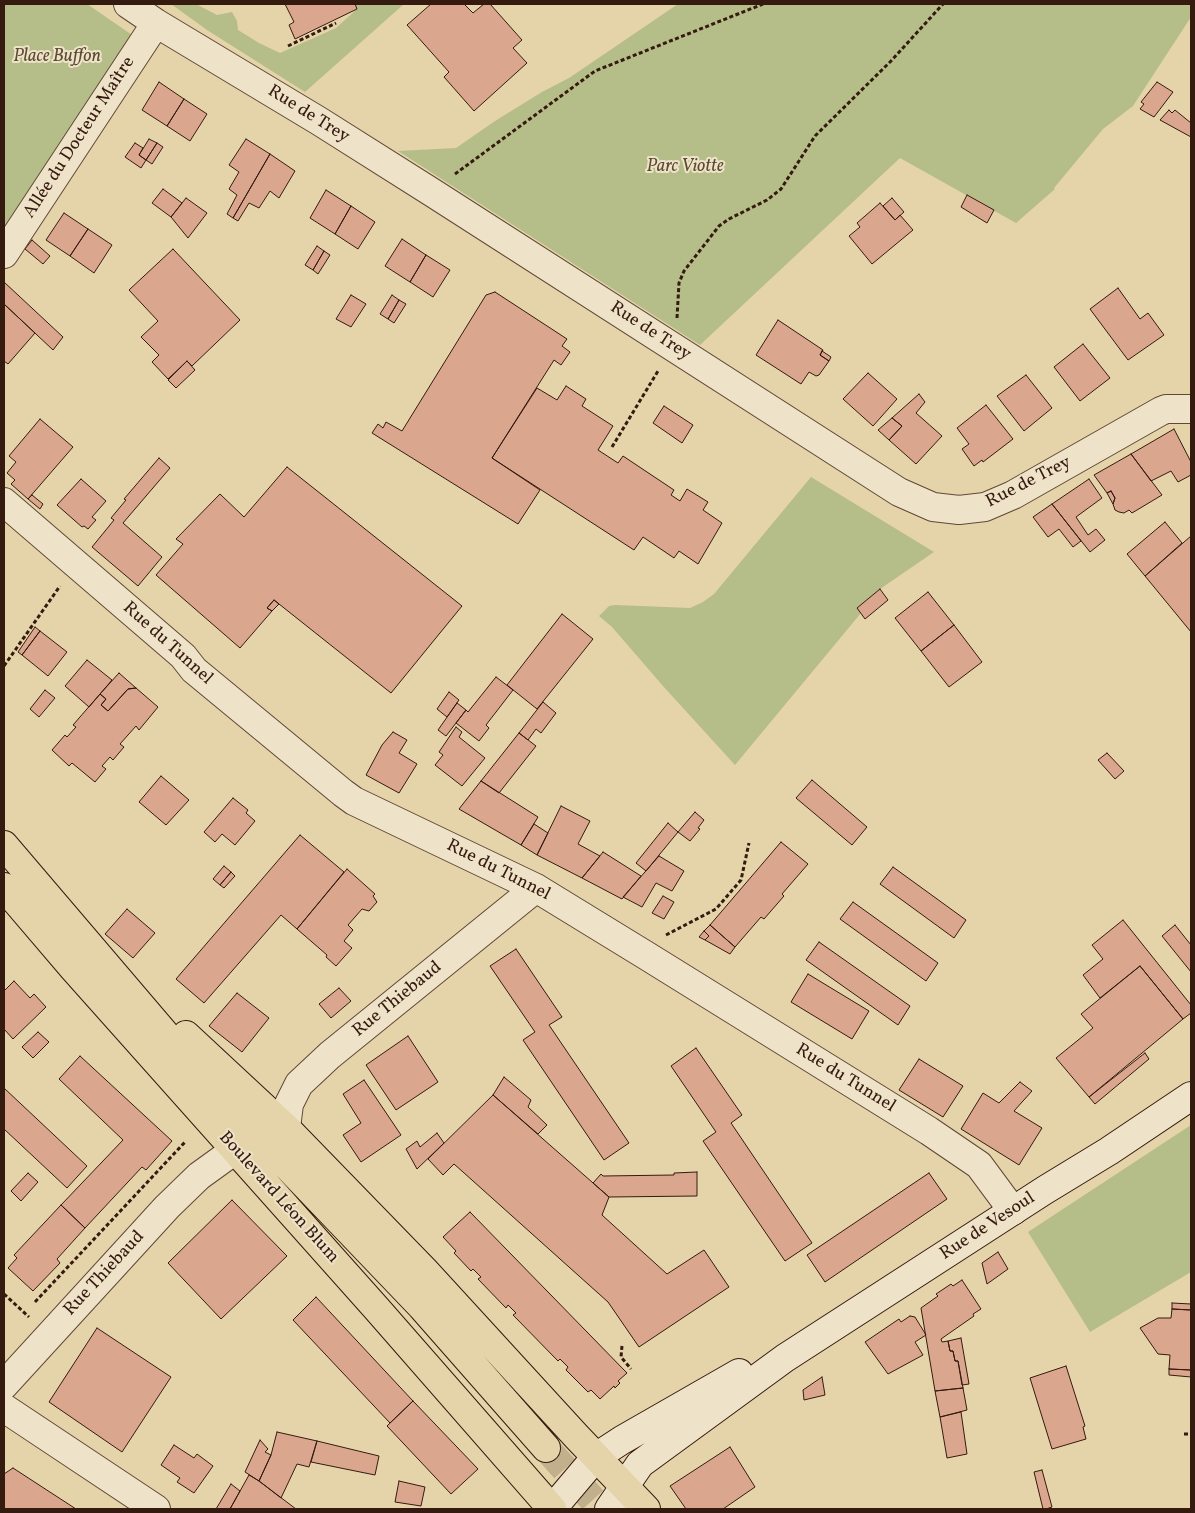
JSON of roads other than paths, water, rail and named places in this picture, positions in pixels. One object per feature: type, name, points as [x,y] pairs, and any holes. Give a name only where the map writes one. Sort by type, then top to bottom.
[{"type":"main road","points":[[4,845],[201,1076]]},
{"type":"main road","name":"Boulevard Léon Blum","points":[[4,887],[73,968],[479,1424],[552,1509]]},
{"type":"main road","points":[[92,948],[286,1128],[424,1270],[646,1509]]},
{"type":"main road","points":[[73,968],[201,1076]]},
{"type":"main road","name":"Boulevard Léon Blum","points":[[201,1076],[422,1307],[546,1448]]},
{"type":"street","name":"Rue de Trey","points":[[128,4],[156,23],[675,336],[899,492],[933,507],[958,510],[985,507],[1012,495],[1166,409],[1191,409]]},
{"type":"street","name":"Allée du Docteur Maître","points":[[4,254],[156,23]]},
{"type":"street","name":"Rue du Tunnel","points":[[4,502],[183,656],[194,670],[354,801],[536,888],[929,1132],[979,1165],[1013,1211]]},
{"type":"street","name":"Rue Thiebaud","points":[[286,1128],[288,1104],[299,1084],[330,1055],[536,888]]},
{"type":"street","name":"Rue de Vesoul","points":[[609,1509],[640,1464],[785,1358],[1109,1151],[1191,1096]]},
{"type":"street","name":"Rue Thiebaud","points":[[4,1385],[167,1207],[199,1176],[235,1150]]},
{"type":"street","name":"Rue de Vesoul","points":[[552,1509],[596,1457],[622,1440],[757,1362],[785,1358]]},
{"type":"street","points":[[4,1408],[156,1509]]},
{"type":"tunnel","points":[[546,1448],[601,1509]]},
{"type":"park label","name":"Place Buffon","points":[[57,58]]},
{"type":"park label","name":"Parc Viotte","points":[[685,168]]}]
